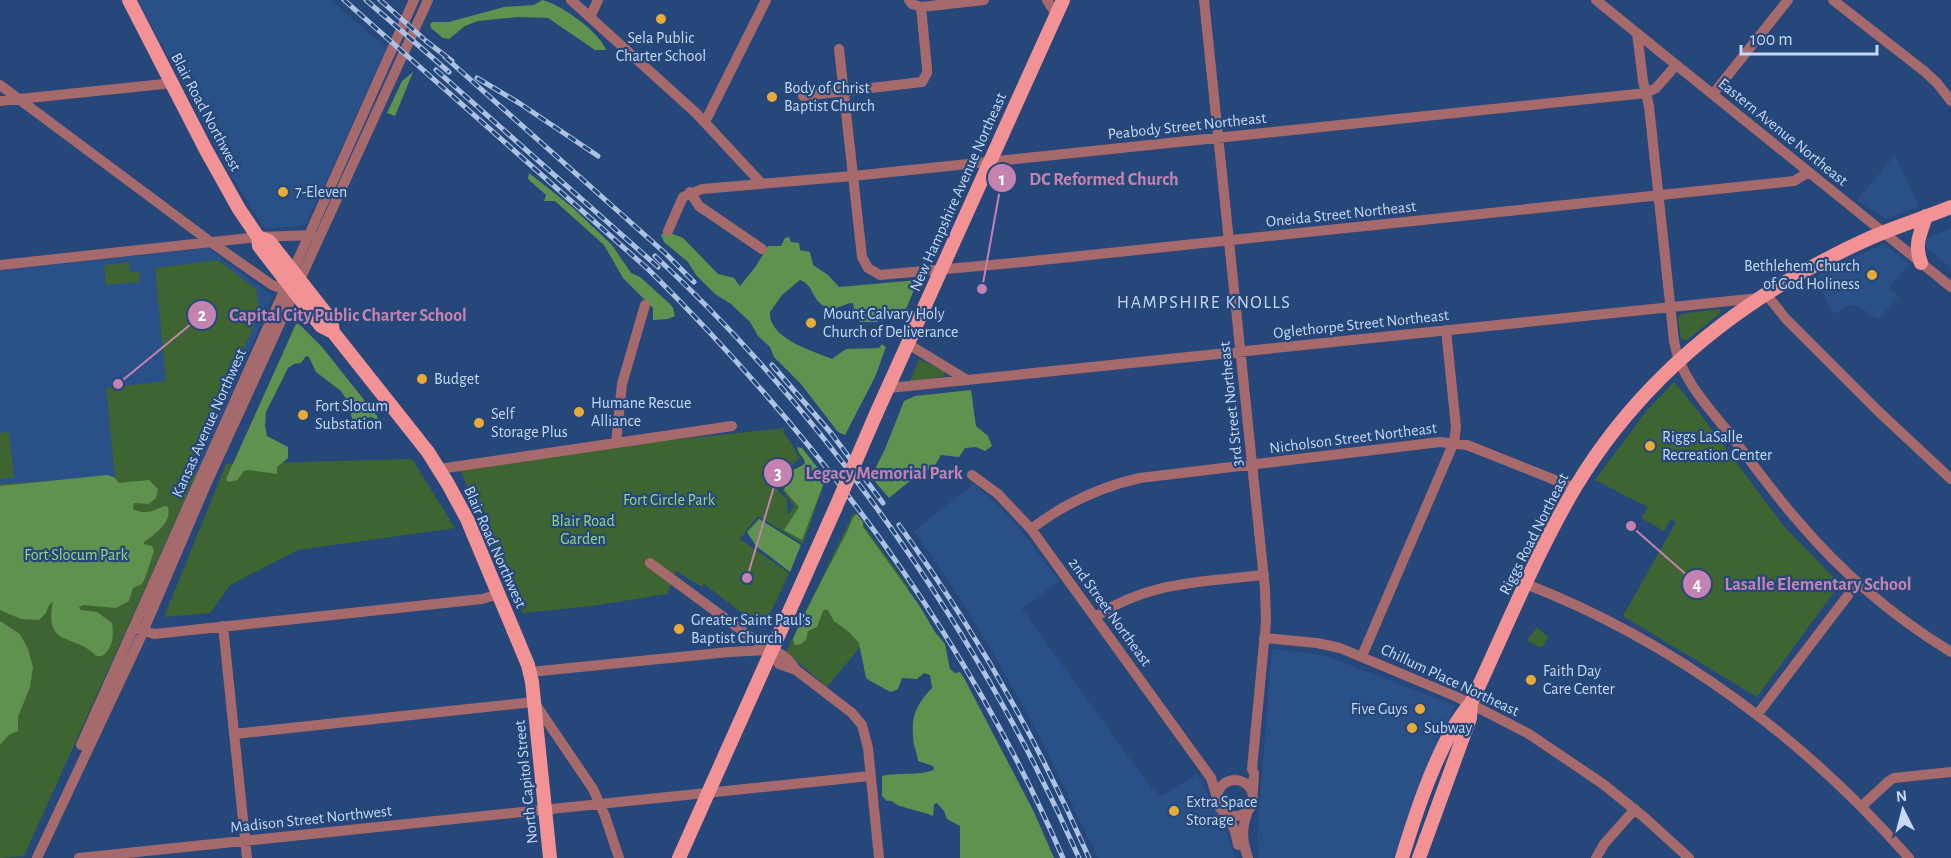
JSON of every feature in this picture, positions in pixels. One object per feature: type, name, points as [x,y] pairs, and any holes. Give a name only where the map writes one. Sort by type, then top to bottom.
[{"type":"main road","name":"Blair Road Northwest","points":[[129,0],[239,209],[258,237],[269,241],[291,283],[321,326],[333,332],[439,469],[464,513],[499,594],[530,672],[534,702]]},
{"type":"main road","name":"New Hampshire Avenue Northeast","points":[[679,858],[770,650],[1063,0]]},
{"type":"main road","name":"Riggs Road Northeast","points":[[1402,858],[1413,822],[1436,764],[1461,715],[1471,703],[1556,522],[1575,488],[1617,426],[1658,379],[1726,320],[1763,296],[1839,254],[1883,233],[1951,207]]},
{"type":"main road","points":[[1921,263],[1917,242],[1926,216]]},
{"type":"main road","name":"North Capitol Street","points":[[534,702],[550,858]]},
{"type":"main road","name":"Riggs Road Northeast","points":[[1419,858],[1470,718],[1471,703]]},
{"type":"street","name":"Kansas Avenue Northwest","points":[[37,858],[291,283],[308,235],[414,0]]},
{"type":"street","name":"Kansas Avenue Northwest","points":[[291,283],[321,235],[428,0]]},
{"type":"street","points":[[571,0],[671,89],[762,184]]},
{"type":"street","points":[[590,17],[598,0]]},
{"type":"street","points":[[705,122],[766,0]]},
{"type":"street","points":[[909,0],[912,4],[921,7],[983,0]]},
{"type":"street","points":[[1047,0],[1056,14]]},
{"type":"street","name":"3rd Street Northeast","points":[[1204,0],[1264,576],[1266,611],[1252,769],[1254,773],[1253,791]]},
{"type":"street","name":"Eastern Avenue Northeast","points":[[1596,0],[1951,287]]},
{"type":"street","points":[[1713,94],[1788,0]]},
{"type":"street","points":[[1833,0],[1924,71],[1951,101]]},
{"type":"street","points":[[802,96],[922,82],[927,68],[921,7]]},
{"type":"street","points":[[1637,33],[1649,106],[1670,307],[1678,360],[1686,375],[1786,507],[1827,553],[1907,623],[1951,652]]},
{"type":"street","points":[[839,49],[853,176]]},
{"type":"street","points":[[1646,93],[1656,88],[1676,65]]},
{"type":"street","points":[[0,101],[173,83]]},
{"type":"street","points":[[0,85],[272,285],[291,283]]},
{"type":"street","name":"Peabody Street Northeast","points":[[690,192],[717,187],[853,176],[1646,93]]},
{"type":"street","name":"Oneida Street Northeast","points":[[853,176],[862,257],[874,273],[891,276],[1794,182],[1809,172]]},
{"type":"street","points":[[668,231],[683,197],[690,192],[699,206],[762,249]]},
{"type":"street","points":[[0,266],[258,237],[321,235]]},
{"type":"street","points":[[1763,296],[1878,411],[1951,479]]},
{"type":"street","name":"Oglethorpe Street Northeast","points":[[889,388],[1763,296]]},
{"type":"street","points":[[616,443],[622,384],[645,305]]},
{"type":"street","points":[[1362,656],[1454,442],[1456,427],[1446,330]]},
{"type":"street","points":[[908,344],[967,380]]},
{"type":"street","points":[[439,469],[732,426]]},
{"type":"street","name":"Nicholson Street Northeast","points":[[1031,529],[1067,504],[1117,484],[1149,477],[1440,442],[1467,445],[1575,488]]},
{"type":"street","name":"2nd Street Northeast","points":[[972,475],[998,494],[1031,529],[1211,778],[1217,798]]},
{"type":"street","points":[[650,562],[770,650],[779,664],[796,670],[859,721],[866,740],[879,858]]},
{"type":"street","points":[[1095,617],[1124,599],[1160,587],[1264,576]]},
{"type":"street","points":[[1757,715],[1858,582]]},
{"type":"street","points":[[1526,584],[1576,605],[1636,636],[1694,671],[1757,715],[1823,769],[1862,806],[1909,858]]},
{"type":"street","points":[[138,629],[154,634],[482,599],[499,594]]},
{"type":"street","points":[[223,626],[247,858]]},
{"type":"street","name":"Kansas Avenue Northwest","points":[[31,858],[138,629]]},
{"type":"street","name":"Chillum Place Northeast","points":[[1264,638],[1317,643],[1362,656],[1471,703],[1529,734],[1604,783],[1689,858]]},
{"type":"street","points":[[530,672],[770,650]]},
{"type":"street","points":[[234,734],[534,702],[593,789],[601,804],[619,858]]},
{"type":"street","points":[[1241,858],[1235,831],[1217,798],[1220,788],[1252,769]]},
{"type":"street","points":[[1862,806],[1894,778],[1951,772]]},
{"type":"street","name":"Madison Street Northwest","points":[[79,858],[128,855],[870,776]]},
{"type":"street","points":[[1211,778],[1246,783],[1253,791],[1253,802],[1243,825],[1242,836],[1248,858]]},
{"type":"street","points":[[1596,858],[1604,844],[1635,809]]},
{"type":"street","points":[[1227,814],[1238,816],[1248,811]]},
{"type":"shaded area","points":[[138,0],[330,0],[387,48],[306,225],[265,229],[228,171]]},
{"type":"shaded area","points":[[1895,155],[1919,206],[1886,219],[1857,200]]},
{"type":"shaded area","points":[[1951,229],[1951,268],[1923,245],[1931,236]]},
{"type":"shaded area","points":[[1885,244],[1909,264],[1889,288],[1899,296],[1878,319],[1857,305],[1849,306],[1834,314],[1814,277]]},
{"type":"shaded area","points":[[208,248],[273,296],[197,473],[0,484],[0,270]]},
{"type":"shaded area","points":[[974,484],[1017,525],[1059,581],[1022,609],[1151,788],[1162,796],[1197,774],[1225,828],[1236,858],[1098,858],[1036,729],[989,646],[914,531]]},
{"type":"shaded area","points":[[1272,649],[1324,655],[1455,706],[1398,858],[1258,858],[1257,835]]},
{"type":"green space","points":[[542,0],[559,7],[588,27],[606,50],[595,50],[548,18],[518,17],[478,21],[465,26],[449,39],[443,38],[431,28],[430,24],[449,22],[504,7],[534,5]]},
{"type":"green space","points":[[413,72],[395,116],[387,113],[402,81]]},
{"type":"green space","points":[[529,173],[572,207],[612,245],[631,273],[640,277],[670,304],[675,316],[653,320],[653,308],[623,278],[604,245],[555,201],[544,201],[546,195],[528,179]]},
{"type":"green space","points":[[664,232],[683,238],[718,274],[734,278],[740,286],[768,246],[781,246],[785,238],[789,237],[791,242],[799,243],[800,250],[810,252],[813,265],[828,275],[839,287],[918,280],[902,319],[885,315],[877,322],[860,322],[856,318],[853,303],[836,308],[824,306],[808,286],[800,280],[782,295],[770,312],[771,321],[776,330],[784,337],[832,359],[846,349],[879,348],[882,344],[886,347],[875,377],[845,435],[838,432],[801,384],[774,357],[770,347],[758,336],[750,322],[731,304],[715,294],[696,275],[688,262],[664,242],[661,235]]},
{"type":"green space","name":"Fort Slocum Park","points":[[218,260],[256,289],[260,313],[187,472],[197,473],[24,856],[0,858],[0,484],[115,477],[106,388],[166,381],[155,268]]},
{"type":"green space","points":[[129,262],[130,272],[139,272],[140,282],[106,285],[104,265]]},
{"type":"green space","points":[[1719,309],[1720,313],[1687,340],[1681,339],[1678,319],[1681,314]]},
{"type":"green space","points":[[296,324],[299,324],[322,347],[378,420],[371,417],[353,421],[341,391],[316,372],[309,357],[306,356],[301,363],[288,368],[266,412],[267,436],[288,447],[288,458],[277,467],[277,474],[248,470],[244,471],[237,480],[228,482],[226,479]]},
{"type":"green space","points":[[919,359],[944,371],[945,376],[909,383]]},
{"type":"green space","points":[[1674,382],[1783,525],[1840,584],[1757,697],[1623,616],[1676,522],[1671,519],[1664,531],[1641,518],[1648,507],[1595,480],[1647,410]]},
{"type":"green space","points":[[971,390],[976,426],[988,436],[992,446],[985,451],[976,447],[965,448],[959,457],[941,455],[934,467],[916,476],[889,498],[871,477],[904,401],[915,396]]},
{"type":"green space","name":"Fort Circle Park","points":[[785,428],[783,431],[800,458],[795,462],[778,491],[787,499],[788,515],[794,506],[782,490],[808,458],[826,479],[803,544],[758,516],[740,539],[789,573],[765,625],[761,627],[704,584],[702,587],[676,571],[667,594],[592,606],[523,613],[460,470],[651,442]]},
{"type":"green space","points":[[9,432],[14,477],[0,479],[0,433]]},
{"type":"green space","points":[[797,447],[802,448],[825,480],[802,540],[784,530],[799,507],[784,490],[791,471],[805,464]]},
{"type":"green space","points":[[412,459],[455,528],[298,550],[230,585],[210,613],[164,617],[226,464]]},
{"type":"green space","points":[[107,475],[114,477],[119,483],[149,480],[158,489],[156,498],[149,504],[134,503],[133,509],[146,512],[165,506],[168,507],[169,513],[162,528],[144,542],[152,546],[154,551],[142,584],[133,588],[129,601],[116,608],[83,605],[79,607],[81,610],[97,612],[112,623],[111,645],[102,656],[96,656],[88,649],[57,633],[51,617],[53,602],[39,620],[21,619],[0,610],[0,486]]},
{"type":"green space","points":[[854,512],[909,588],[827,687],[786,652]]},
{"type":"green space","points":[[857,514],[863,522],[863,527],[945,644],[950,669],[955,673],[960,672],[964,678],[1034,812],[1054,858],[960,858],[960,826],[947,819],[937,803],[934,804],[933,816],[887,801],[882,796],[882,776],[934,770],[933,766],[918,761],[913,728],[916,709],[932,688],[930,675],[924,673],[917,679],[902,678],[898,689],[891,692],[866,678],[859,643],[834,621],[827,609],[823,611],[817,627],[808,631],[806,640],[795,645],[793,639],[799,626]]},
{"type":"green space","points":[[759,519],[801,545],[790,572],[756,546],[747,532]]},
{"type":"green space","points":[[0,621],[20,634],[28,649],[33,667],[30,687],[18,717],[18,731],[9,735],[0,745]]},
{"type":"green space","points":[[1537,627],[1548,637],[1540,647],[1529,642],[1528,639]]},
{"type":"railway","points":[[344,0],[649,270],[772,402],[830,472],[884,544],[935,619],[982,696],[1025,776],[1063,858]]},
{"type":"railway","points":[[366,0],[449,72]]},
{"type":"railway","points":[[380,0],[424,39]]},
{"type":"railway","points":[[426,41],[452,61]]},
{"type":"railway","points":[[445,57],[665,253],[694,282]]},
{"type":"railway","points":[[436,70],[658,267]]},
{"type":"railway","points":[[477,78],[598,156]]},
{"type":"railway","points":[[655,256],[720,319],[782,388],[841,460],[897,536],[949,614],[997,695],[1040,776],[1079,858]]},
{"type":"railway","points":[[772,365],[831,433],[883,503]]},
{"type":"railway","points":[[899,525],[953,604],[1003,686],[1048,771],[1089,858]]},
{"type":"place","name":"Sela Public Charter School","points":[[661,19]]},
{"type":"place","name":"Body of Christ Baptist Church","points":[[772,97]]},
{"type":"place","name":"7-Eleven","points":[[283,192]]},
{"type":"place","name":"Bethlehem Church of God Holiness","points":[[1872,275]]},
{"type":"place","name":"DC Reformed Church","points":[[982,289]]},
{"type":"place","name":"Mount Calvary Holy Church of Deliverance","points":[[811,323]]},
{"type":"place","name":"Budget","points":[[422,379]]},
{"type":"place","name":"Capital City Public Charter School","points":[[118,384]]},
{"type":"place","name":"Humane Rescue Alliance","points":[[579,412]]},
{"type":"place","name":"Fort Slocum Substation","points":[[303,415]]},
{"type":"place","name":"Self Storage Plus","points":[[479,423]]},
{"type":"place","name":"Riggs LaSalle Recreation Center","points":[[1650,446]]},
{"type":"place","name":"Lasalle Elementary School","points":[[1631,526]]},
{"type":"place","name":"Legacy Memorial Park","points":[[747,578]]},
{"type":"place","name":"Greater Saint Paul's Baptist Church","points":[[679,629]]},
{"type":"place","name":"Faith Day Care Center","points":[[1531,680]]},
{"type":"place","name":"Five Guys","points":[[1420,709]]},
{"type":"place","name":"Subway","points":[[1412,728]]},
{"type":"place","name":"Extra Space Storage","points":[[1174,811]]},
{"type":"district","name":"HAMPSHIRE KNOLLS","points":[[1204,303]]},
{"type":"park label","name":"Blair Road Garden","points":[[583,530]]}]
